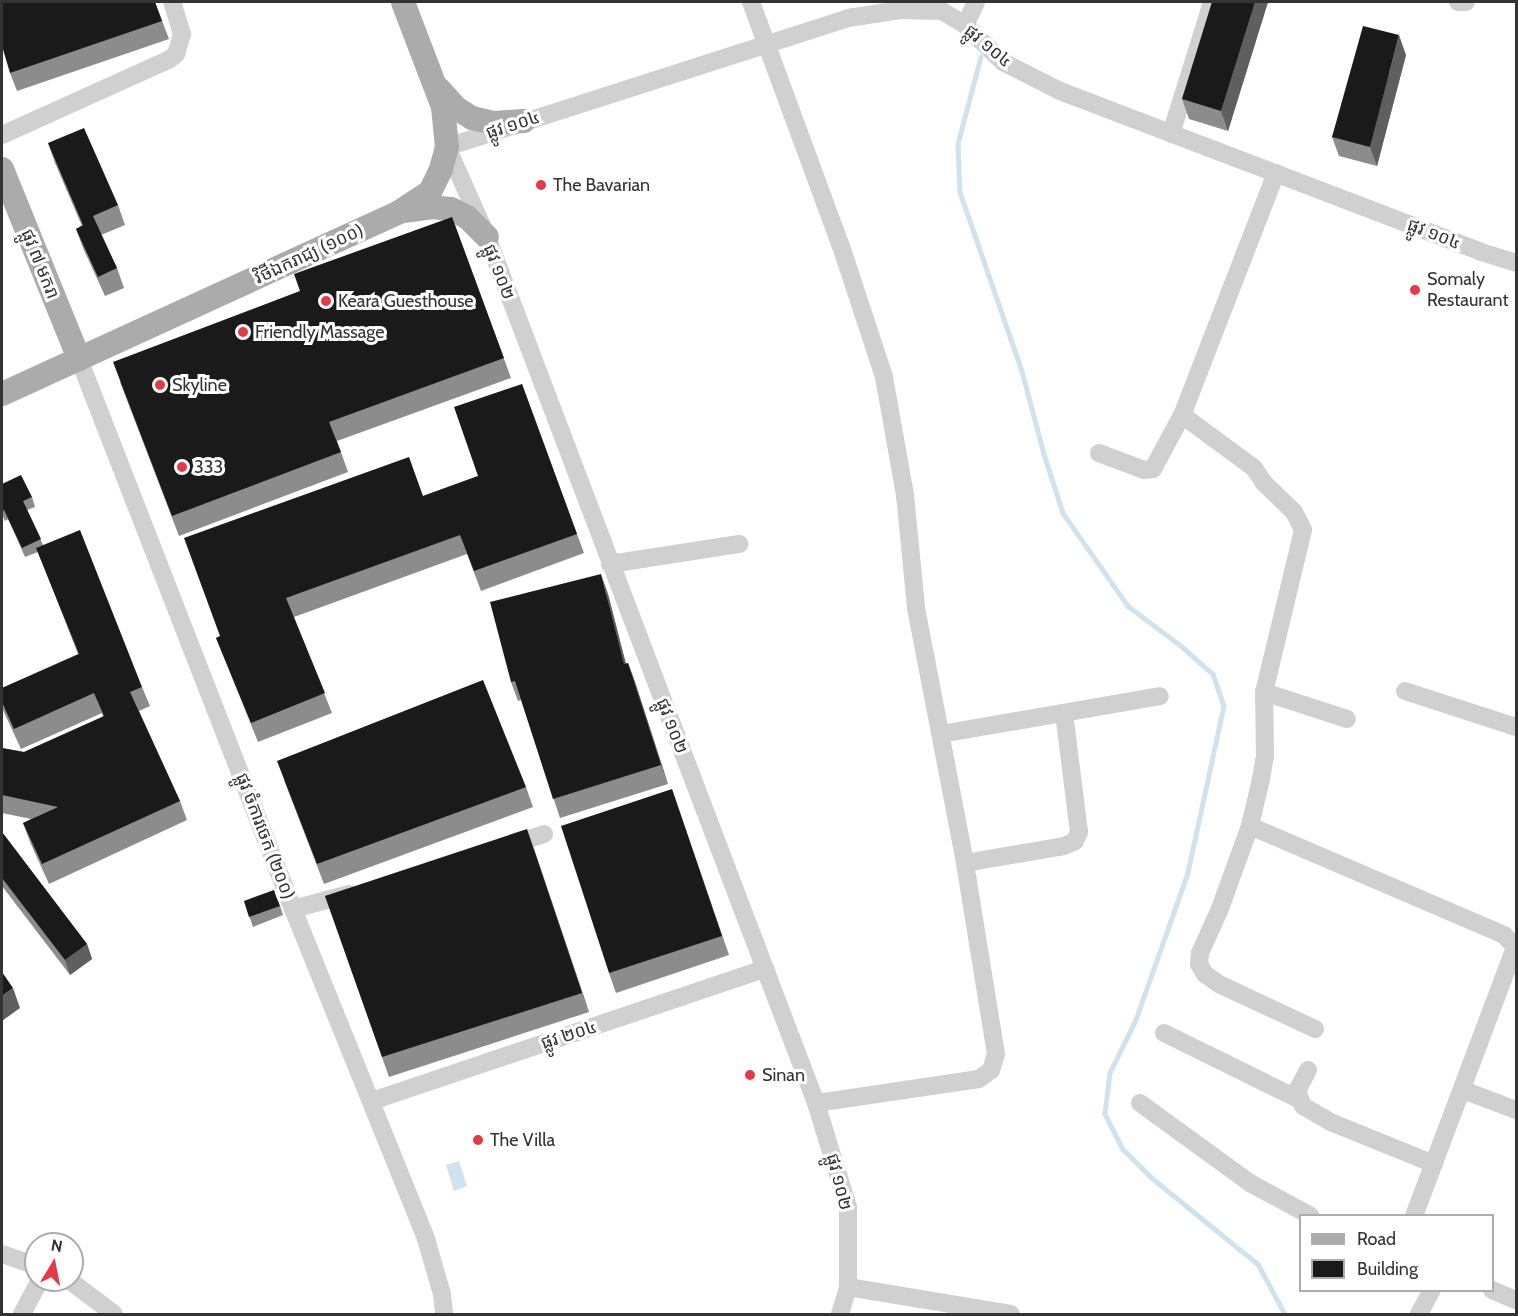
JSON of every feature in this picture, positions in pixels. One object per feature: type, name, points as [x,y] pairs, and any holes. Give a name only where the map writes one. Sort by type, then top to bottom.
[{"type":"main road","name":"វិថីឯករាជ្យ (១០០)","points":[[2,394],[399,212],[430,192],[441,169],[447,147],[443,107],[403,2]]},
{"type":"main road","points":[[436,86],[456,108],[472,118],[494,123],[524,121]]},
{"type":"main road","name":"ផ្លូវ ៧ មករា","points":[[2,169],[79,359]]},
{"type":"main road","points":[[399,212],[431,207],[451,210],[467,217],[486,237]]},
{"type":"street","points":[[2,135],[170,59],[176,54],[181,43],[182,27],[172,2]]},
{"type":"street","points":[[751,2],[841,246],[884,378],[905,495],[916,608],[965,863],[996,1054],[991,1070],[980,1079],[816,1103]]},
{"type":"street","points":[[965,25],[976,2]]},
{"type":"street","points":[[1171,134],[1212,2]]},
{"type":"street","points":[[1458,2],[1466,2]]},
{"type":"street","name":"ផ្លូវ ១០៤","points":[[447,147],[848,18],[900,10],[942,11],[965,25],[1003,62],[1060,91],[1481,252],[1516,263]]},
{"type":"street","name":"ផ្លូវ ១០២","points":[[447,147],[486,237],[816,1103],[848,1207],[848,1287],[840,1314]]},
{"type":"street","points":[[1099,453],[1144,470],[1154,469],[1182,415],[1276,173]]},
{"type":"street","name":"ផ្លូវ ចំការចេក (២០០)","points":[[79,359],[293,909],[426,1239],[442,1294],[444,1314]]},
{"type":"street","points":[[1182,415],[1254,468],[1264,483],[1299,519],[1303,530],[1264,693],[1265,756],[1250,826],[1219,911],[1200,953],[1199,964],[1205,974],[1219,984],[1315,1029]]},
{"type":"street","points":[[610,564],[739,544]]},
{"type":"street","points":[[1405,691],[1516,727]]},
{"type":"street","points":[[1264,693],[1347,719]]},
{"type":"street","points":[[941,734],[1160,696]]},
{"type":"street","points":[[965,863],[1064,846],[1076,841],[1079,832],[1064,713]]},
{"type":"street","points":[[1250,826],[1504,935],[1516,947],[1414,1214]]},
{"type":"street","points":[[489,851],[544,834]]},
{"type":"street","points":[[293,909],[369,888]]},
{"type":"street","name":"ផ្លូវ ២០៤","points":[[372,1101],[765,969]]},
{"type":"street","points":[[1164,1033],[1299,1099]]},
{"type":"street","points":[[1308,1070],[1297,1090],[1303,1106],[1333,1123],[1434,1164]]},
{"type":"street","points":[[1463,1090],[1516,1110]]},
{"type":"street","points":[[1140,1103],[1250,1183],[1309,1214]]},
{"type":"street","points":[[2,1254],[24,1262]]},
{"type":"street","points":[[848,1287],[1011,1314]]},
{"type":"street","points":[[84,1291],[114,1314]]},
{"type":"street","points":[[1494,1291],[1516,1300]]},
{"type":"street","points":[[22,1314],[34,1292]]},
{"type":"street","points":[[1419,1314],[1431,1292]]},
{"type":"water","points":[[459,1161],[467,1186],[454,1191],[446,1165]]},
{"type":"building","points":[[2,2],[155,2],[162,21],[10,73],[2,46]]},
{"type":"building","points":[[1212,2],[1255,2],[1221,111],[1182,99]]},
{"type":"building","points":[[1363,26],[1399,35],[1370,147],[1332,137]]},
{"type":"building","points":[[84,128],[118,205],[93,216],[117,268],[98,277],[76,229],[83,225],[48,143]]},
{"type":"building","points":[[452,217],[504,358],[329,422],[341,452],[172,516],[113,362],[300,291],[294,274]]},
{"type":"building","points":[[522,384],[577,534],[474,571],[460,535],[286,598],[325,693],[251,723],[216,638],[220,636],[184,538],[409,457],[423,496],[478,476],[454,407]]},
{"type":"building","points":[[21,475],[32,497],[23,501],[41,539],[22,548],[4,510],[2,511],[2,484]]},
{"type":"building","points":[[80,530],[142,687],[130,692],[180,801],[42,864],[23,823],[58,807],[2,795],[2,748],[24,752],[104,716],[94,693],[14,729],[2,702],[2,688],[79,654],[36,548]]},
{"type":"building","points":[[601,574],[624,664],[628,663],[661,765],[553,799],[515,681],[511,682],[490,602]]},
{"type":"building","points":[[483,680],[526,787],[317,864],[277,761]]},
{"type":"building","points":[[672,789],[722,936],[609,973],[561,826]]},
{"type":"building","points":[[527,829],[582,993],[382,1057],[325,896]]},
{"type":"building","points":[[2,832],[87,944],[65,960],[2,878]]},
{"type":"building","points":[[274,890],[280,906],[249,917],[244,901]]},
{"type":"building","points":[[2,972],[13,988],[2,996]]},
{"type":"waterway","points":[[981,57],[958,144],[960,192],[1022,371],[1044,454],[1063,513],[1128,606],[1180,645],[1213,674],[1224,706],[1188,873],[1136,1020],[1110,1073],[1105,1114],[1123,1149],[1152,1178],[1258,1264],[1285,1314]]},
{"type":"place","name":"The Bavarian","points":[[541,185]]},
{"type":"place","name":"Somaly Restaurant","points":[[1415,290]]},
{"type":"place","name":"Keara Guesthouse","points":[[326,301]]},
{"type":"place","name":"Friendly Massage","points":[[243,332]]},
{"type":"place","name":"Skyline","points":[[160,385]]},
{"type":"place","name":"333","points":[[182,467]]},
{"type":"place","name":"Sinan","points":[[750,1075]]},
{"type":"place","name":"The Villa","points":[[478,1140]]}]
